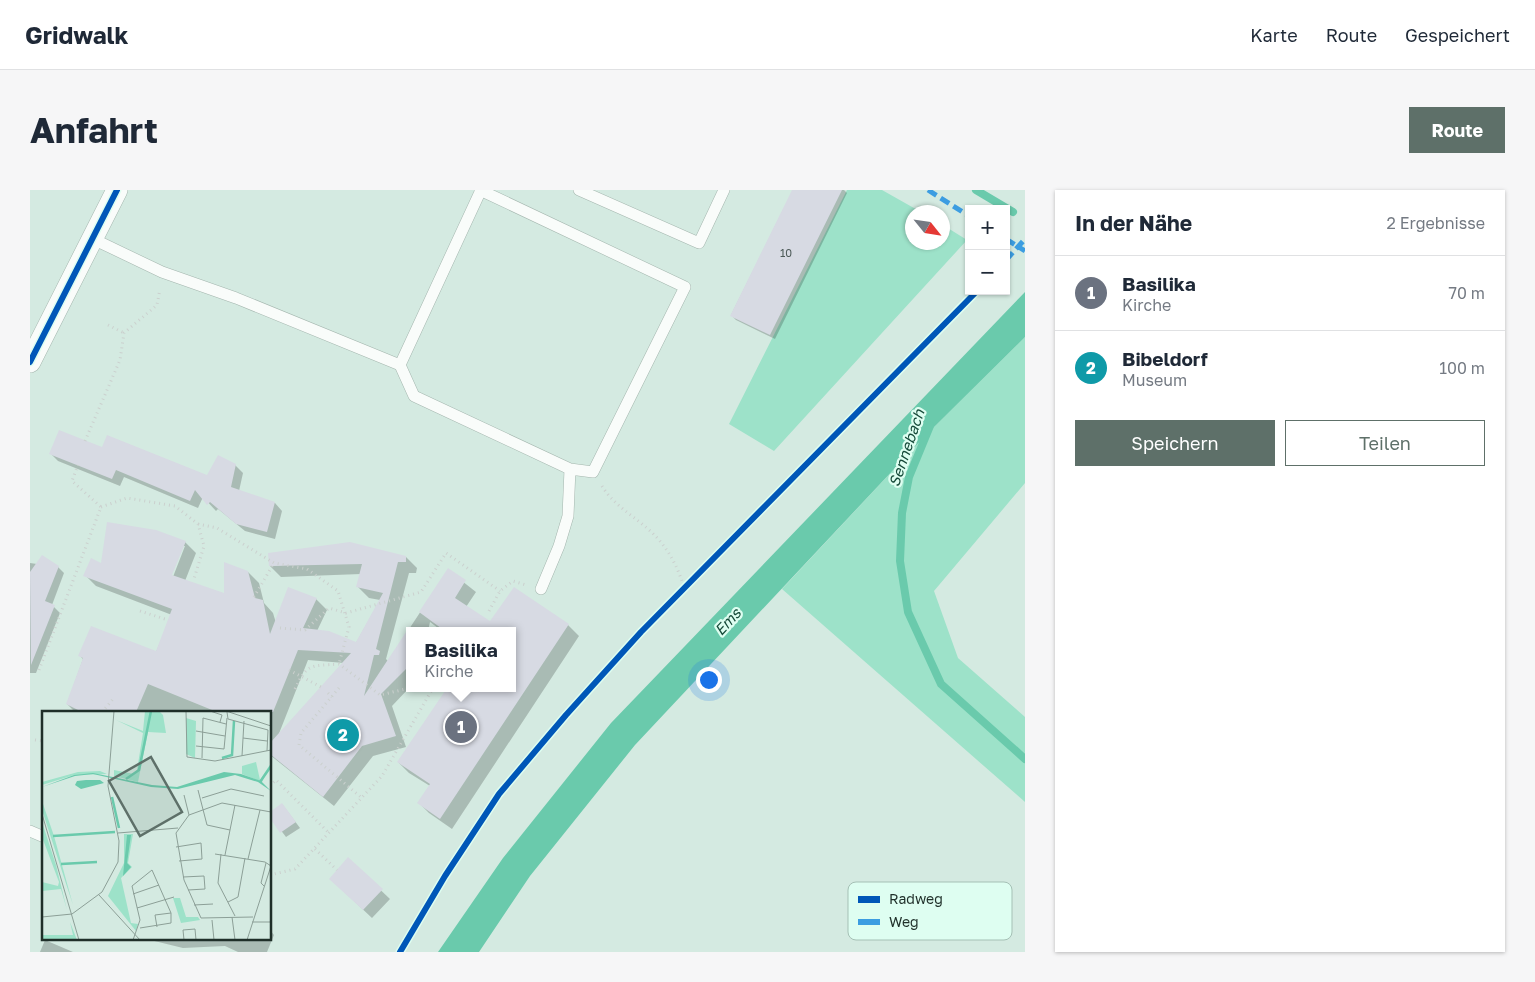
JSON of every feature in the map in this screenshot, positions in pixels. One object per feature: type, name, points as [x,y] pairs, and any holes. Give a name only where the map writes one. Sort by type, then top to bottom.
[{"type":"street","points":[[30,362],[117,190]]},
{"type":"lane","points":[[93,239],[162,272],[236,298],[400,365],[414,396],[570,469],[593,472],[685,287],[480,190],[400,365]]},
{"type":"lane","points":[[579,190],[699,243],[724,190]]},
{"type":"lane","points":[[541,588],[559,546],[568,516],[570,469]]},
{"type":"lane","points":[[30,831],[42,836]]},
{"type":"path","points":[[85,441],[120,360],[124,333],[157,305],[162,272]]},
{"type":"path","points":[[108,325],[124,333]]},
{"type":"path","points":[[78,465],[72,481],[101,507]]},
{"type":"path","points":[[593,472],[610,500],[658,539],[679,570],[684,588]]},
{"type":"path","points":[[101,507],[127,498],[175,506],[198,524],[217,528],[274,564],[307,569],[338,592],[346,613],[349,627],[339,664]]},
{"type":"path","points":[[39,670],[101,507]]},
{"type":"path","points":[[194,579],[204,546],[198,524]]},
{"type":"path","points":[[280,628],[305,630],[330,608],[346,613],[420,592],[446,553],[500,591]]},
{"type":"path","points":[[254,597],[274,564]]},
{"type":"path","points":[[489,612],[500,591],[513,581],[541,588]]},
{"type":"path","points":[[140,611],[168,620]]},
{"type":"path","points":[[294,690],[301,675],[311,666],[339,664],[380,695],[406,689]]},
{"type":"path","points":[[289,670],[321,687]]},
{"type":"path","points":[[339,688],[301,733],[300,746],[362,798]]},
{"type":"path","points":[[271,875],[295,869],[382,776],[431,692]]},
{"type":"path","points":[[328,693],[332,697]]},
{"type":"path","points":[[103,711],[114,698]]},
{"type":"path","points":[[35,740],[42,741]]},
{"type":"path","points":[[271,785],[276,780],[329,833]]},
{"type":"path","points":[[314,849],[337,870]]},
{"type":"shaded area","points":[[847,190],[882,190],[909,205],[905,205],[905,250],[950,250],[950,229],[965,239],[965,242],[774,451],[729,424]]},
{"type":"shaded area","points":[[1025,337],[1025,483],[934,591],[958,658],[1025,717],[1025,802],[782,589],[927,434]]},
{"type":"water","name":"Ems","points":[[1025,292],[1025,337],[927,434],[635,745],[530,876],[479,952],[438,952],[503,858],[611,723]]},
{"type":"building","points":[[792,190],[842,190],[770,335],[730,316]]},
{"type":"building","points":[[59,430],[102,447],[107,435],[207,475],[218,455],[236,464],[231,487],[275,502],[267,532],[236,524],[210,502],[207,505],[195,490],[190,501],[116,470],[112,479],[49,454]]},
{"type":"building","points":[[107,522],[156,530],[186,541],[172,575],[224,593],[224,562],[248,571],[255,598],[263,600],[270,634],[288,587],[317,598],[303,628],[329,631],[356,642],[383,593],[356,587],[362,564],[269,566],[268,553],[350,542],[406,556],[406,562],[398,562],[376,649],[380,651],[379,655],[374,655],[364,696],[406,632],[406,669],[381,694],[396,736],[362,746],[323,797],[271,755],[271,742],[351,653],[298,650],[273,712],[215,711],[148,684],[136,711],[80,711],[66,704],[83,658],[78,656],[91,626],[156,651],[172,609],[83,576],[91,558],[101,563]]},
{"type":"building","points":[[42,555],[59,566],[45,601],[55,605],[31,665],[30,572]]},
{"type":"building","points":[[448,568],[466,580],[455,598],[490,621],[514,587],[569,624],[440,819],[417,803],[430,784],[397,762],[444,692],[516,692],[516,627],[440,627],[419,612]]},
{"type":"building","points":[[282,803],[296,822],[280,833],[271,820],[271,811]]},
{"type":"building","points":[[348,857],[383,889],[363,910],[329,879]]},
{"type":"waterway","points":[[976,190],[1013,212]]},
{"type":"waterway","name":"Sennebach","points":[[930,426],[909,477],[902,513],[900,561],[908,612],[941,684],[1025,759]]},
{"type":"marked path","points":[[928,190],[965,213]]},
{"type":"marked path","points":[[1010,256],[1025,239]]},
{"type":"marked path","points":[[1010,242],[1025,251]]},
{"type":"cycle path","points":[[30,362],[117,190]]},
{"type":"cycle path","points":[[400,952],[445,876],[499,794],[566,715],[641,632],[973,295]]},
{"type":"place","name":"Basilika","points":[[461,727]]},
{"type":"place","name":"Bibeldorf","points":[[343,735]]}]
